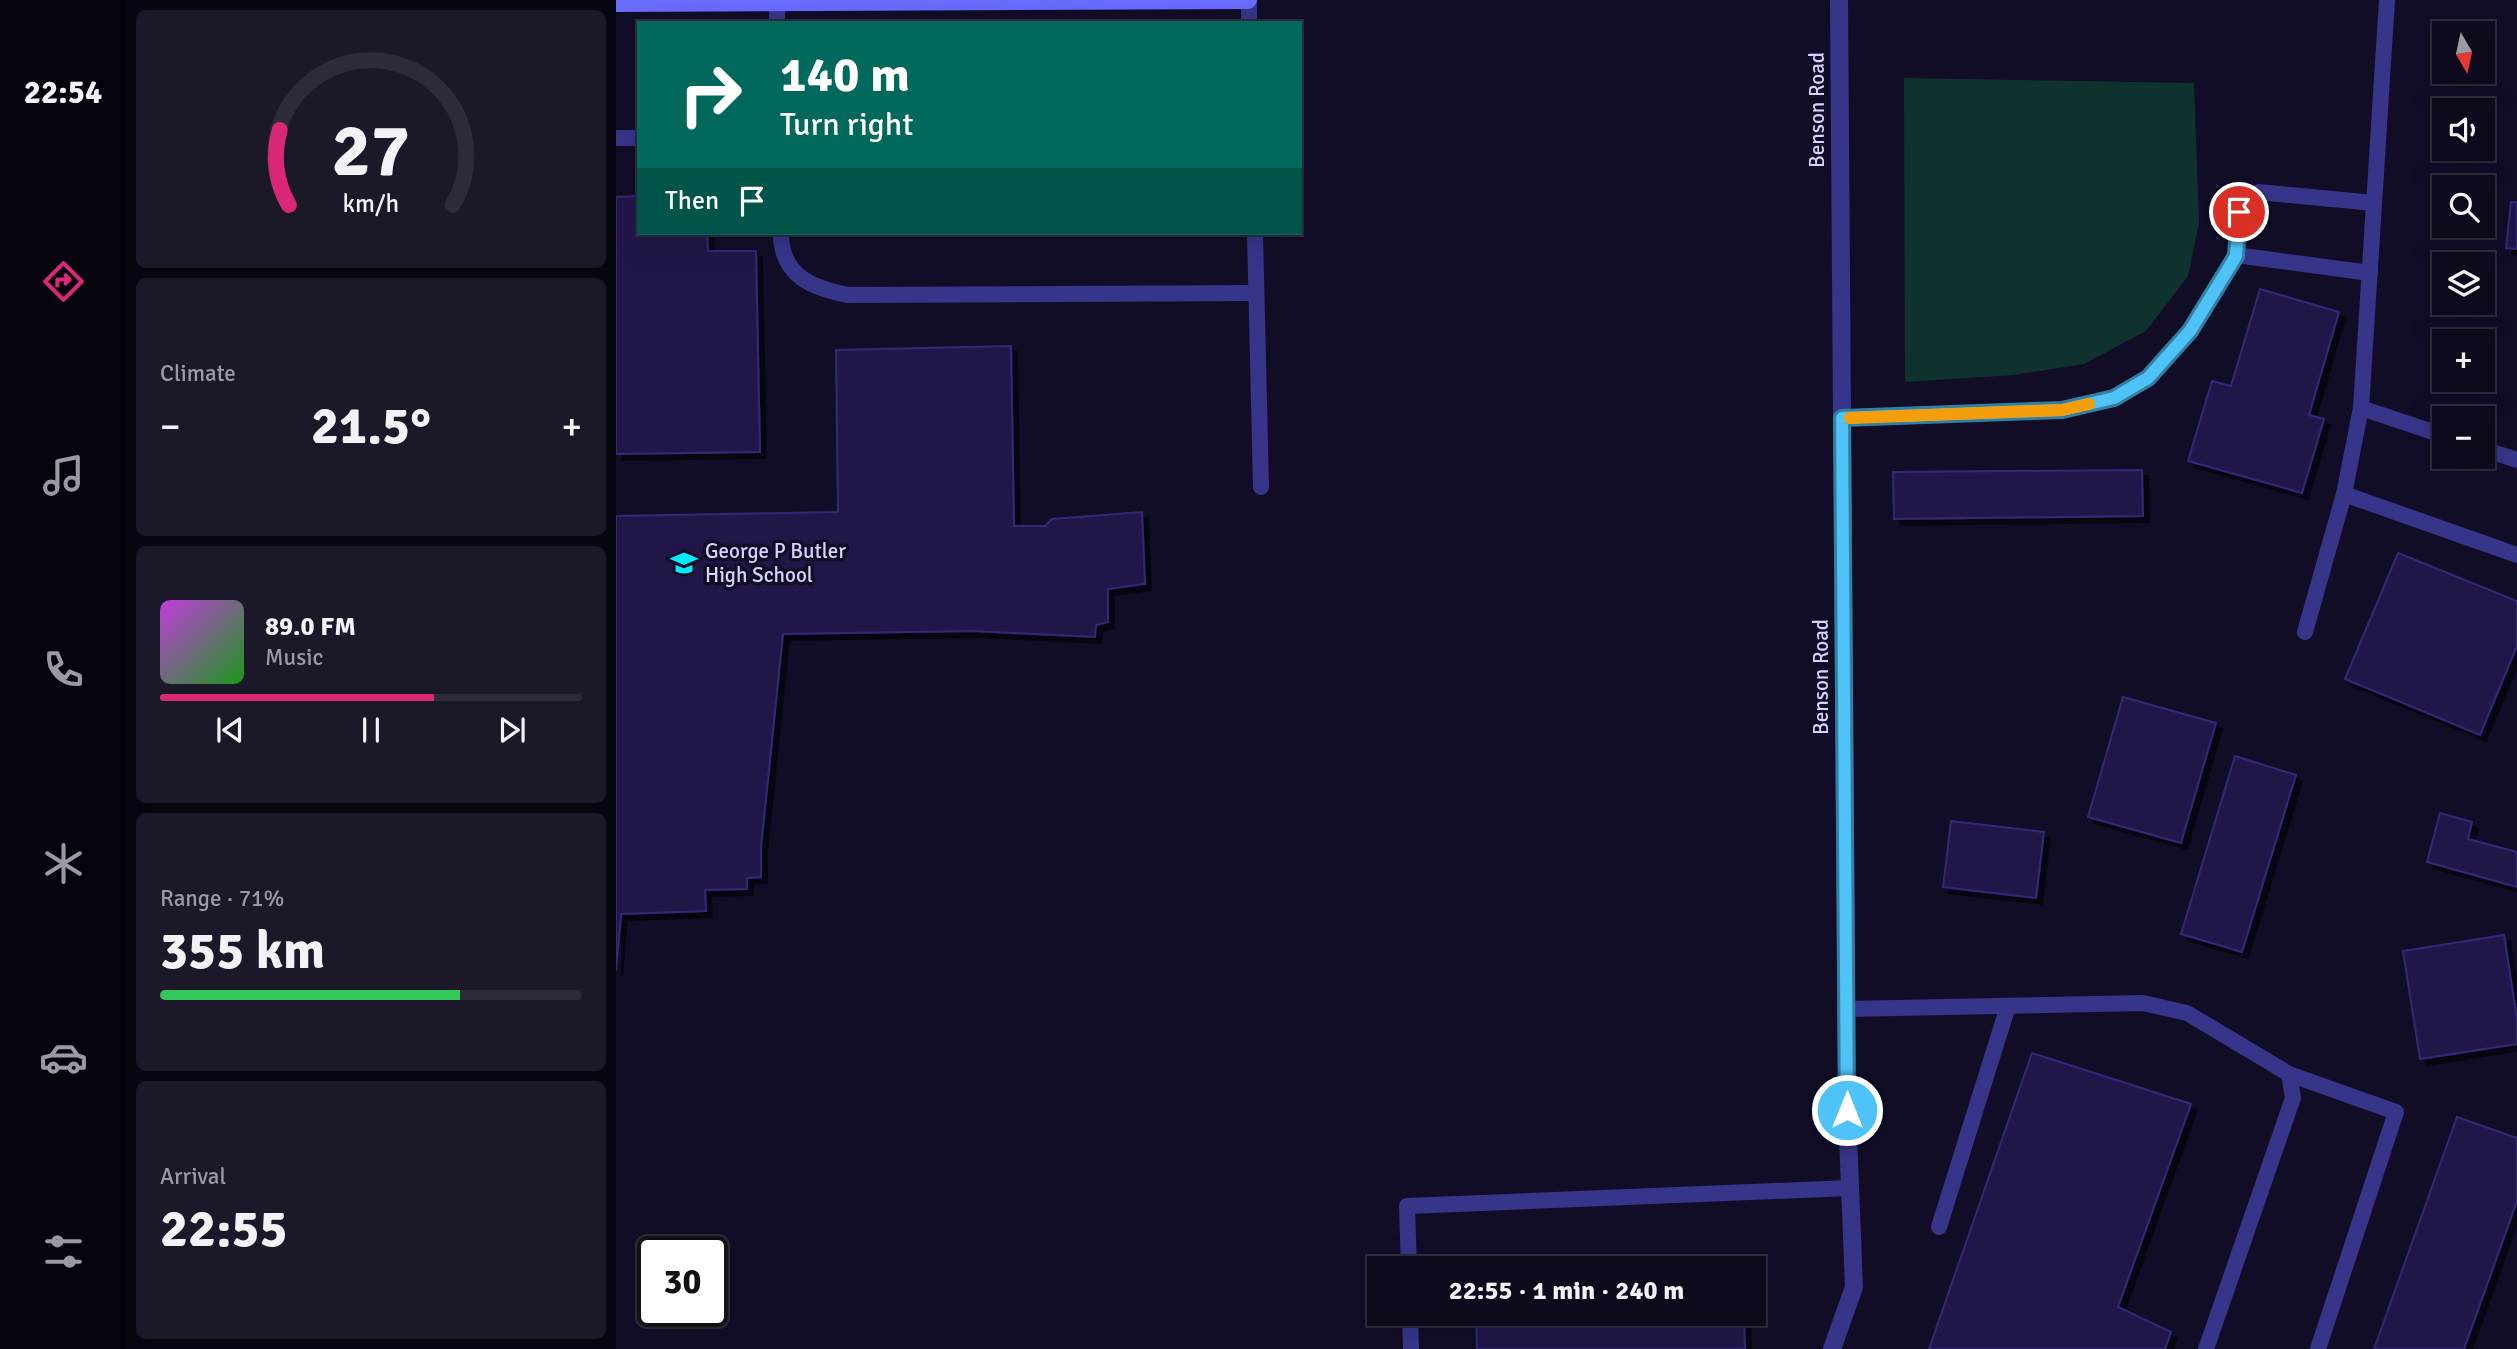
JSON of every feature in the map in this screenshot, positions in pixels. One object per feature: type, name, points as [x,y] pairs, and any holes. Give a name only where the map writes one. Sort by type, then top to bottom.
[{"type":"main road","points":[[616,3],[1248,0]]},
{"type":"street","name":"Benson Road","points":[[1832,1349],[1854,1287],[1846,1009],[1839,0]]},
{"type":"lane","points":[[1248,0],[1249,21]]},
{"type":"lane","points":[[2305,632],[2344,494],[2361,408],[2387,0]]},
{"type":"lane","points":[[777,2],[777,21]]},
{"type":"lane","points":[[616,138],[637,138]]},
{"type":"lane","points":[[1842,418],[2062,410],[2114,398],[2148,378],[2190,331],[2236,256],[2239,212],[2244,198],[2258,192],[2374,203]]},
{"type":"lane","points":[[781,235],[781,246],[792,269],[816,288],[848,295],[1256,293]]},
{"type":"lane","points":[[1255,235],[1261,487]]},
{"type":"lane","points":[[2236,256],[2370,273]]},
{"type":"lane","points":[[2361,408],[2432,432]]},
{"type":"lane","points":[[2495,453],[2517,460]]},
{"type":"lane","points":[[2344,494],[2517,555]]},
{"type":"lane","points":[[1846,1009],[2143,1003],[2154,1005],[2187,1013],[2289,1074],[2396,1112],[2318,1349]]},
{"type":"lane","points":[[1938,1227],[2008,1006]]},
{"type":"lane","points":[[2206,1349],[2293,1098],[2289,1074]]},
{"type":"lane","points":[[1409,1256],[1407,1206],[1850,1188]]},
{"type":"lane","points":[[1410,1326],[1411,1349]]},
{"type":"green space","points":[[1904,78],[2194,83],[2199,223],[2188,276],[2146,331],[2084,364],[2014,375],[1905,382]]},
{"type":"building","points":[[637,196],[637,235],[707,235],[708,251],[756,251],[760,452],[616,454],[616,197]]},
{"type":"building","points":[[2511,202],[2517,202],[2517,249],[2506,248]]},
{"type":"building","points":[[2260,289],[2339,312],[2309,415],[2324,419],[2302,493],[2188,461],[2212,381],[2231,386]]},
{"type":"building","points":[[1011,346],[1014,526],[1045,526],[1052,519],[1142,512],[1145,584],[1108,589],[1108,622],[1096,625],[1095,637],[972,631],[783,634],[761,847],[761,877],[747,878],[747,889],[705,890],[706,911],[621,914],[616,971],[616,516],[838,512],[836,350]]},
{"type":"building","points":[[2142,470],[2143,516],[1894,519],[1893,472]]},
{"type":"building","points":[[2398,553],[2517,601],[2517,646],[2480,735],[2345,679]]},
{"type":"building","points":[[2123,697],[2216,723],[2181,843],[2088,817]]},
{"type":"building","points":[[2235,756],[2296,775],[2242,952],[2181,934]]},
{"type":"building","points":[[2440,813],[2472,822],[2468,839],[2517,852],[2517,887],[2427,862]]},
{"type":"building","points":[[1951,821],[2044,832],[2036,898],[1943,887]]},
{"type":"building","points":[[2504,935],[2517,1019],[2517,1044],[2420,1059],[2403,951]]},
{"type":"building","points":[[2032,1053],[2191,1104],[2118,1307],[2171,1332],[2165,1349],[1929,1349]]},
{"type":"building","points":[[2457,1117],[2517,1138],[2517,1201],[2464,1349],[2374,1349]]},
{"type":"building","points":[[1476,1326],[1744,1326],[1745,1349],[1477,1349]]},
{"type":"slow traffic","points":[[1850,418],[2062,410],[2089,404]]},
{"type":"place","name":"George P Butler High School","points":[[684,563]]},
{"type":"route","points":[[1847,1110],[1842,418],[2062,410],[2114,398],[2148,378],[2190,331],[2236,256],[2239,212]]}]
